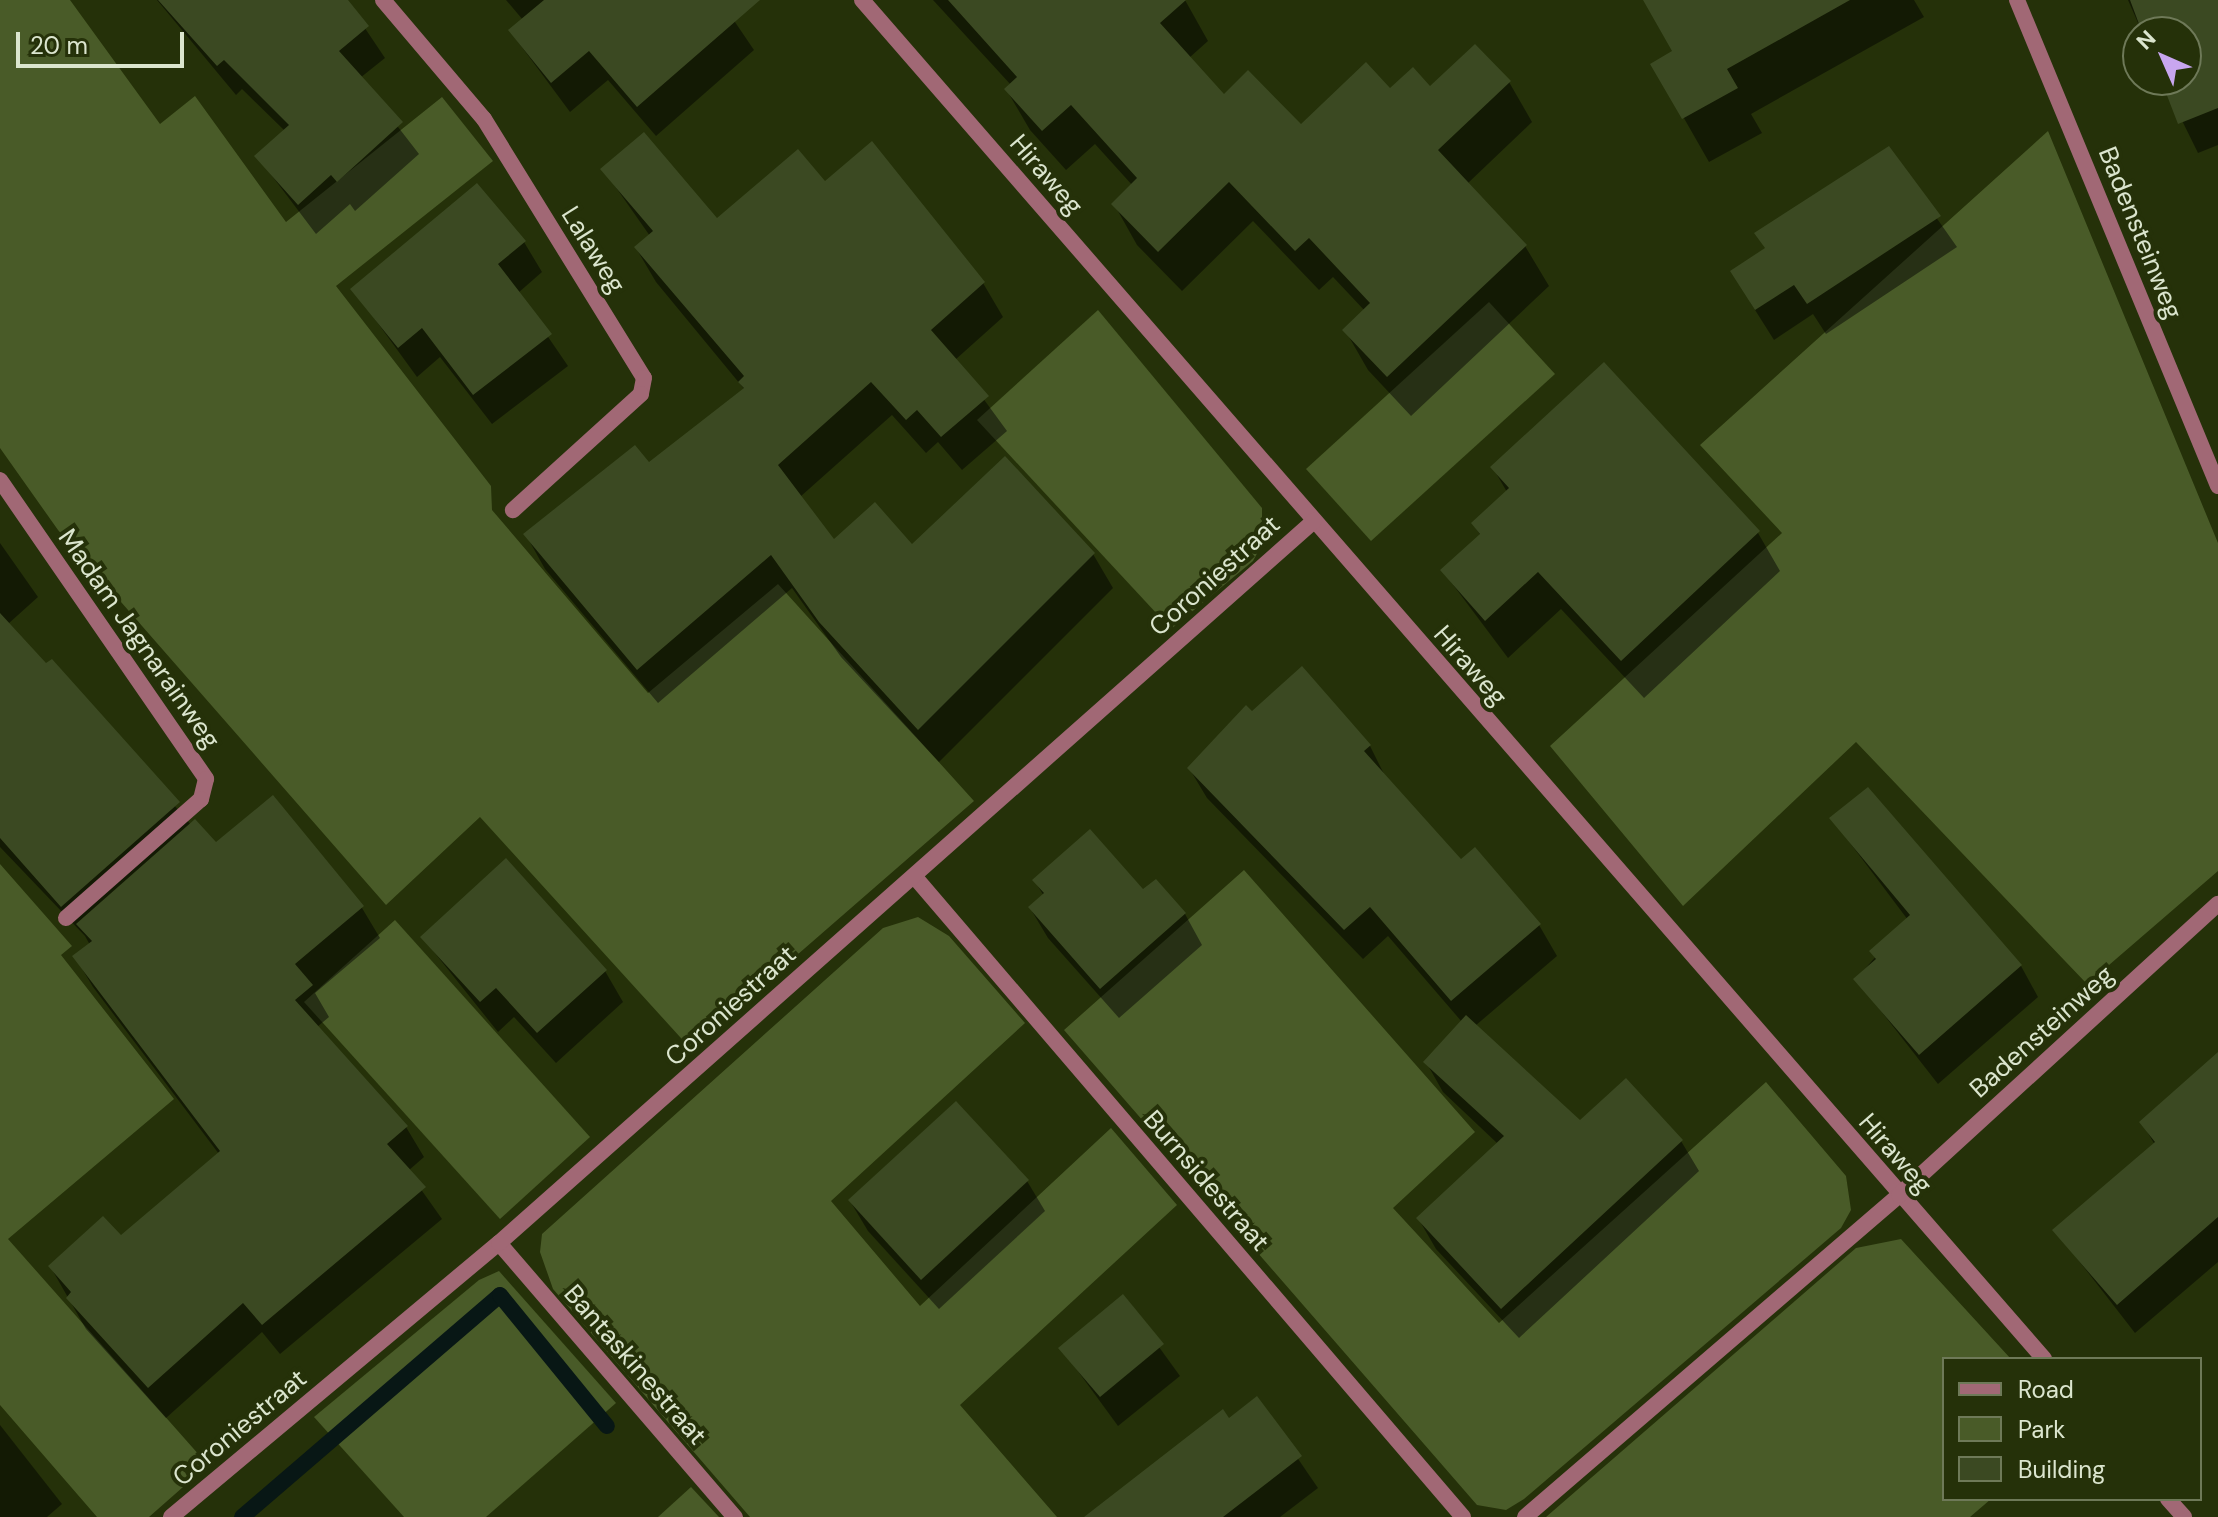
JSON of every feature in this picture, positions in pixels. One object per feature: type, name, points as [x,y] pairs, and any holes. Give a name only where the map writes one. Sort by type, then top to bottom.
[{"type":"street","name":"Lalaweg","points":[[383,0],[484,119],[644,378],[641,394],[513,510]]},
{"type":"street","name":"Hiraweg","points":[[862,0],[2042,1357]]},
{"type":"street","name":"Badensteinweg","points":[[2017,0],[2218,486]]},
{"type":"street","name":"Madam Jagnarainweg","points":[[0,480],[206,779],[201,799],[66,918]]},
{"type":"street","name":"Coroniestraat","points":[[171,1517],[499,1243],[1314,521]]},
{"type":"street","name":"Burnsidestraat","points":[[914,876],[1463,1517]]},
{"type":"street","name":"Badensteinweg","points":[[1525,1517],[1899,1195],[2218,904]]},
{"type":"street","name":"Bantaskinestraat","points":[[499,1243],[735,1517]]},
{"type":"street","points":[[2170,1501],[2184,1517]]},
{"type":"green space","points":[[0,0],[70,0],[160,124],[195,96],[286,222],[442,97],[493,161],[336,286],[491,486],[492,510],[648,693],[778,584],[974,801],[690,1048],[480,817],[386,905],[58,530],[0,448]]},
{"type":"green space","points":[[2048,131],[2218,543],[2218,871],[2087,984],[1856,742],[1683,906],[1550,746],[1782,533],[1700,445]]},
{"type":"green space","points":[[1489,302],[1555,374],[1371,541],[1306,469]]},
{"type":"green space","points":[[1098,310],[1262,508],[1262,544],[1253,561],[1171,629],[977,420]]},
{"type":"green space","points":[[0,864],[72,946],[61,955],[174,1099],[8,1239],[208,1465],[149,1517],[97,1517],[0,1405]]},
{"type":"green space","points":[[1244,870],[1475,1132],[1393,1208],[1499,1323],[1766,1082],[1846,1176],[1851,1210],[1841,1228],[1524,1499],[1506,1510],[1477,1505],[1064,1030]]},
{"type":"green space","points":[[918,917],[949,936],[1025,1023],[831,1201],[920,1306],[1111,1128],[1177,1205],[960,1405],[1057,1517],[750,1517],[553,1289],[540,1252],[542,1234],[883,928]]},
{"type":"green space","points":[[395,920],[590,1137],[500,1219],[304,1002]]},
{"type":"green space","points":[[1901,1239],[2009,1357],[1942,1357],[1942,1501],[1989,1501],[1970,1517],[1546,1517],[1856,1248]]},
{"type":"green space","points":[[499,1271],[616,1403],[486,1517],[404,1517],[314,1417],[479,1280]]},
{"type":"green space","points":[[691,1487],[719,1517],[658,1517]]},
{"type":"building","points":[[158,0],[348,0],[369,26],[339,51],[403,122],[337,182],[331,175],[298,205],[254,156],[289,125],[224,60],[217,66]]},
{"type":"building","points":[[544,0],[760,0],[637,107],[589,51],[551,83],[508,30]]},
{"type":"building","points":[[948,0],[1186,0],[1160,23],[1224,94],[1248,70],[1301,124],[1366,62],[1390,88],[1413,67],[1430,86],[1475,44],[1511,81],[1438,150],[1527,245],[1387,377],[1342,330],[1370,303],[1309,238],[1295,251],[1229,182],[1158,252],[1111,204],[1137,178],[1071,105],[1042,131],[1004,89],[1017,77]]},
{"type":"building","points":[[1643,0],[1850,0],[1727,69],[1738,88],[1682,119],[1650,64],[1672,51]]},
{"type":"building","points":[[2130,0],[2218,0],[2218,108],[2178,124],[2167,96],[2202,96],[2202,16],[2136,16]]},
{"type":"building","points":[[644,132],[717,218],[798,149],[825,181],[872,141],[985,282],[931,330],[989,396],[941,437],[917,410],[906,420],[871,382],[778,465],[834,539],[875,502],[912,544],[1005,456],[1095,553],[918,730],[819,622],[771,555],[637,670],[523,534],[635,445],[649,462],[744,388],[738,382],[744,376],[634,247],[653,231],[600,169]]},
{"type":"building","points":[[1889,146],[1941,216],[1807,304],[1794,285],[1755,310],[1730,271],[1765,248],[1754,233]]},
{"type":"building","points":[[477,183],[526,241],[498,264],[552,334],[473,395],[422,328],[398,348],[350,289]]},
{"type":"building","points":[[1604,362],[1760,531],[1621,661],[1538,572],[1485,621],[1440,570],[1480,534],[1471,523],[1509,488],[1490,467]]},
{"type":"building","points":[[0,613],[46,663],[52,659],[180,802],[61,907],[0,838]]},
{"type":"building","points":[[1302,666],[1371,745],[1364,751],[1461,859],[1475,847],[1541,924],[1451,1001],[1370,907],[1344,930],[1187,768],[1246,705],[1252,711]]},
{"type":"building","points":[[1868,787],[2022,965],[1919,1055],[1853,979],[1876,959],[1869,951],[1910,915],[1829,818]]},
{"type":"building","points":[[273,795],[364,906],[295,964],[313,985],[295,1000],[408,1126],[387,1144],[426,1187],[262,1325],[243,1303],[148,1388],[66,1298],[71,1292],[48,1266],[103,1216],[121,1235],[220,1151],[72,956],[92,941],[76,924],[195,819],[216,842]]},
{"type":"building","points":[[1090,829],[1143,889],[1156,879],[1186,913],[1100,989],[1028,907],[1044,893],[1032,880]]},
{"type":"building","points":[[506,858],[607,970],[537,1033],[496,988],[480,1002],[420,937]]},
{"type":"building","points":[[1466,1015],[1580,1120],[1626,1078],[1683,1140],[1501,1309],[1416,1218],[1504,1136],[1423,1062]]},
{"type":"building","points":[[2218,1052],[2218,1217],[2117,1305],[2052,1230],[2155,1142],[2139,1122]]},
{"type":"building","points":[[956,1101],[1029,1180],[921,1280],[848,1200]]},
{"type":"building","points":[[1123,1294],[1164,1344],[1100,1397],[1058,1348]]},
{"type":"building","points":[[1257,1396],[1302,1456],[1223,1517],[1084,1517],[1223,1409],[1229,1418]]},
{"type":"waterway","points":[[242,1517],[500,1295],[607,1426]]}]
